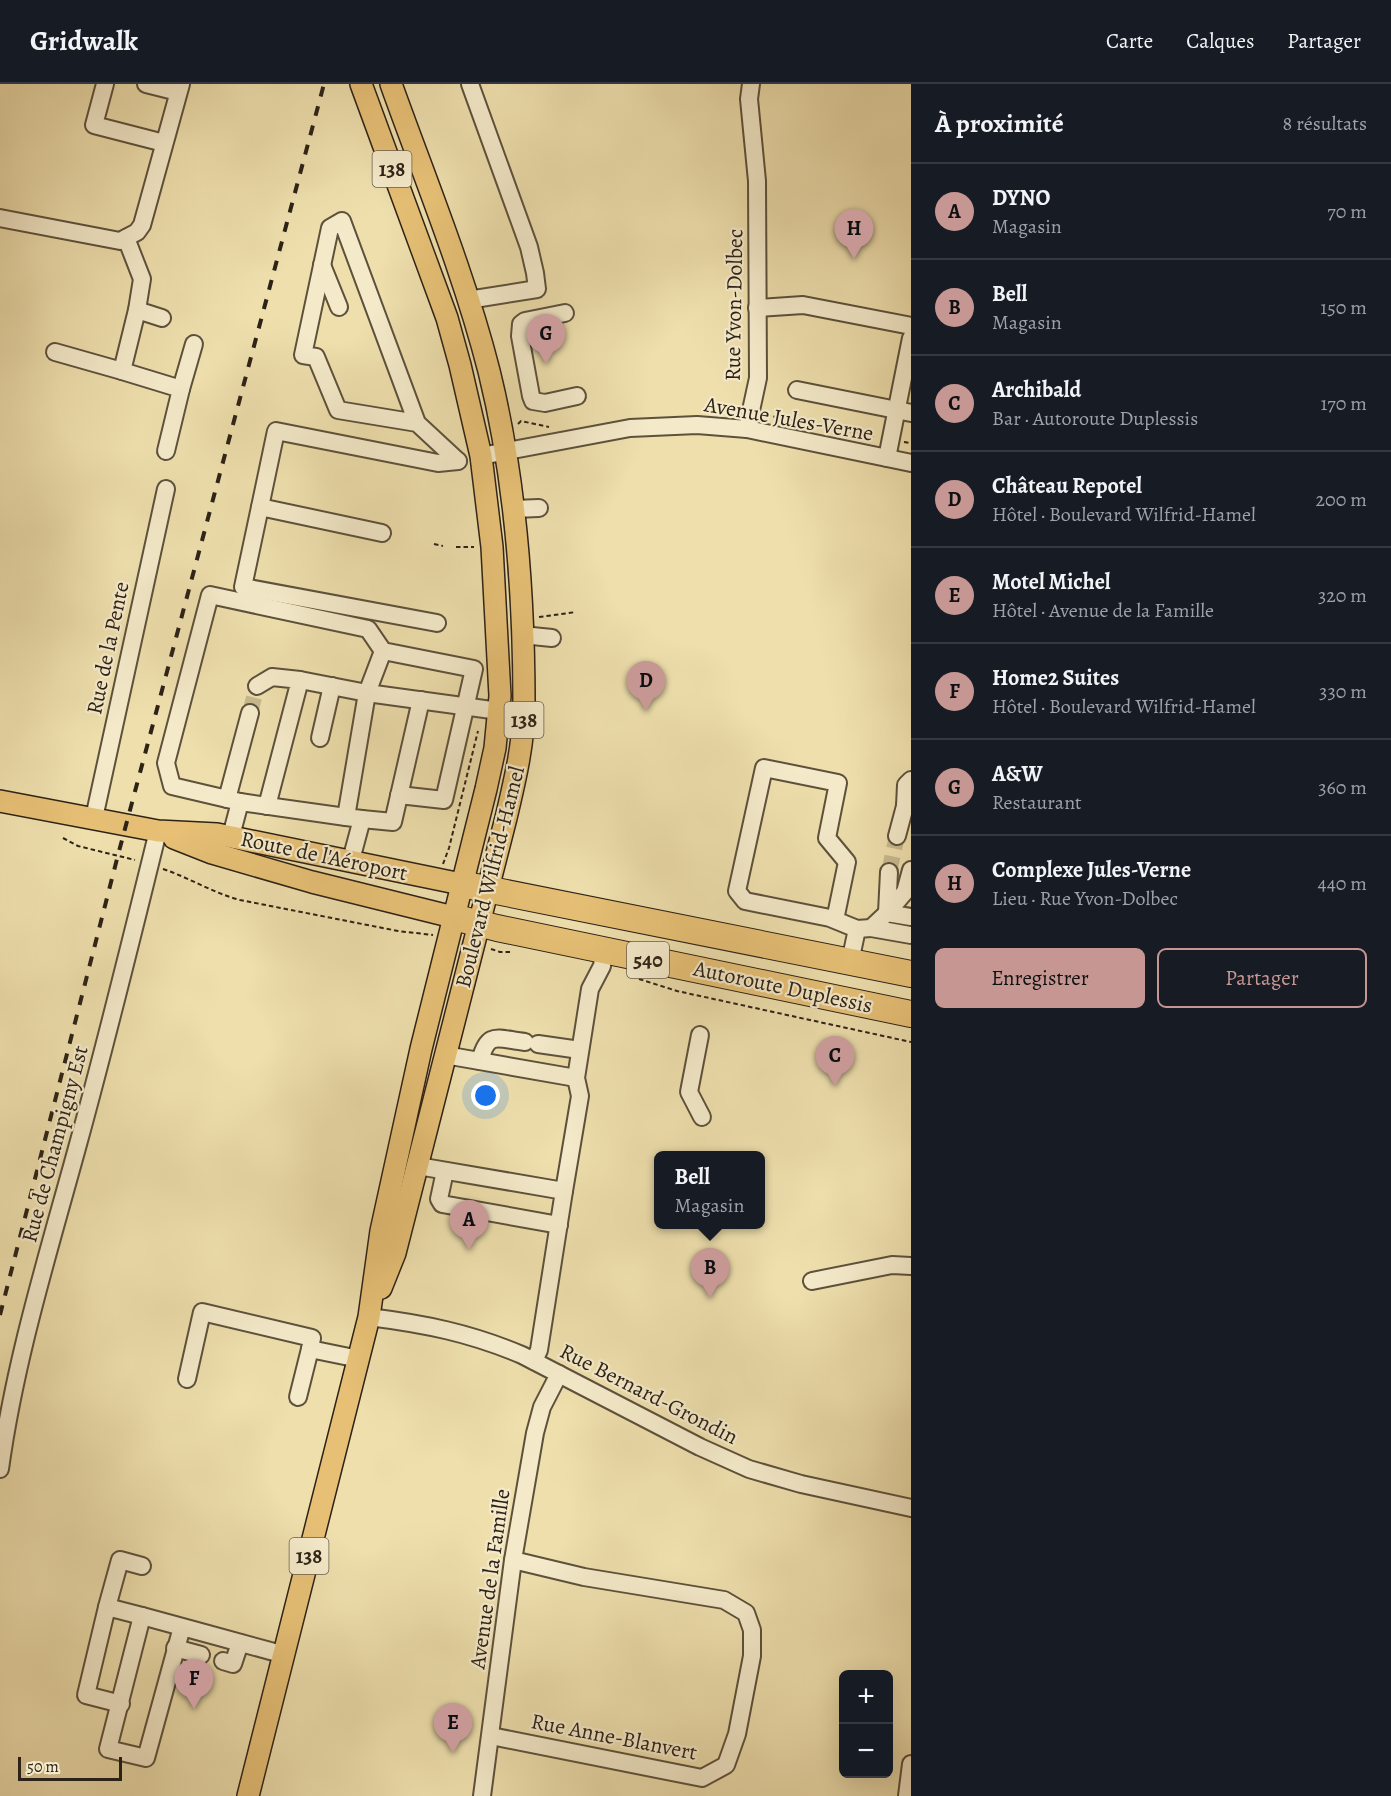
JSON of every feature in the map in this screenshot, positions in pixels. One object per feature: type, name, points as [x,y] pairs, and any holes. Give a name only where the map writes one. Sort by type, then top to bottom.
[{"type":"highway","name":"Route de l'Aéroport","points":[[461,884],[488,889]]},
{"type":"highway","name":"Autoroute Duplessis","points":[[488,889],[911,974]]},
{"type":"highway","name":"Route de l'Aéroport","points":[[453,917],[479,924]]},
{"type":"highway","name":"Autoroute Duplessis","points":[[479,924],[911,1014]]},
{"type":"main road","name":"Boulevard Wilfrid-Hamel","points":[[248,1796],[369,1317],[381,1231],[453,917],[486,789],[495,748],[499,711],[500,663],[492,547],[481,456],[447,318],[361,84]]},
{"type":"main road","name":"Boulevard Wilfrid-Hamel","points":[[369,1317],[395,1253],[488,889],[516,775],[523,733],[524,688],[518,547],[514,509],[506,451],[489,372],[468,300],[391,84]]},
{"type":"main road","name":"Route de l'Aéroport","points":[[0,801],[158,831],[231,836],[461,884]]},
{"type":"main road","name":"Route de l'Aéroport","points":[[158,831],[239,861],[352,893],[453,917]]},
{"type":"street","points":[[105,84],[94,125],[164,143]]},
{"type":"street","points":[[0,218],[120,241],[137,232],[142,225],[179,88],[146,84]]},
{"type":"street","points":[[468,300],[537,289],[529,247],[470,84]]},
{"type":"street","name":"Rue Yvon-Dolbec","points":[[747,429],[758,378],[757,181],[749,99],[751,84]]},
{"type":"street","points":[[417,423],[338,410],[316,357],[303,355],[330,228],[342,221],[417,423],[458,461],[438,463],[276,431],[243,586],[437,623]]},
{"type":"street","points":[[122,371],[142,279],[126,238]]},
{"type":"street","points":[[322,265],[339,307]]},
{"type":"street","points":[[758,308],[803,305],[911,326]]},
{"type":"street","points":[[137,310],[162,318]]},
{"type":"street","points":[[565,313],[525,321],[521,324],[520,336],[533,401],[545,403],[578,396]]},
{"type":"street","points":[[887,458],[904,411],[911,338]]},
{"type":"street","points":[[166,451],[194,344]]},
{"type":"street","points":[[55,352],[181,389]]},
{"type":"street","points":[[797,390],[904,411]]},
{"type":"street","name":"Avenue Jules-Verne","points":[[481,456],[645,426],[698,425],[747,429],[911,463]]},
{"type":"street","name":"Rue de la Pente","points":[[93,818],[166,489]]},
{"type":"street","points":[[260,507],[382,533]]},
{"type":"street","points":[[514,509],[539,508]]},
{"type":"street","points":[[399,795],[444,800],[474,669],[383,651],[368,629],[210,595],[166,763],[172,786],[233,801],[393,822],[420,700]]},
{"type":"street","points":[[522,627],[552,638]]},
{"type":"street","points":[[351,860],[367,693],[383,651]]},
{"type":"street","points":[[257,686],[272,677],[499,711]]},
{"type":"street","points":[[267,806],[300,680]]},
{"type":"street","points":[[320,738],[332,686]]},
{"type":"street","points":[[231,836],[233,801],[250,714]]},
{"type":"street","points":[[835,920],[848,862],[827,838],[837,783],[764,768],[737,891],[746,901],[864,928],[911,935]]},
{"type":"street","points":[[897,836],[908,807],[906,785],[911,780]]},
{"type":"street","name":"Rue de Champigny Est","points":[[0,1469],[7,1416],[37,1295],[105,1045],[158,831]]},
{"type":"street","points":[[850,962],[864,928],[887,913],[908,892],[911,870]]},
{"type":"street","points":[[887,913],[889,872]]},
{"type":"street","points":[[887,913],[911,917]]},
{"type":"street","points":[[534,1361],[539,1350],[580,1096],[576,1078],[590,989],[602,966],[604,951]]},
{"type":"street","points":[[700,1035],[690,1092],[702,1117]]},
{"type":"street","points":[[480,1061],[484,1044],[494,1039],[580,1050]]},
{"type":"street","points":[[445,1055],[576,1078]]},
{"type":"street","points":[[418,1167],[564,1191]]},
{"type":"street","points":[[445,1171],[439,1199],[442,1204],[559,1225]]},
{"type":"street","points":[[812,1281],[892,1265],[911,1266]]},
{"type":"street","points":[[187,1379],[202,1312],[312,1338],[298,1397]]},
{"type":"street","name":"Rue Bernard-Grondin","points":[[369,1317],[459,1332],[501,1346],[700,1447],[749,1469],[801,1484],[911,1508]]},
{"type":"street","points":[[310,1349],[359,1359]]},
{"type":"street","name":"Avenue de la Famille","points":[[482,1796],[513,1560],[535,1433],[542,1407],[559,1374]]},
{"type":"street","points":[[121,1704],[86,1695],[120,1560],[142,1566]]},
{"type":"street","name":"Rue Anne-Blanvert","points":[[491,1736],[702,1778],[726,1765],[737,1734],[752,1656],[752,1630],[746,1613],[724,1600],[584,1577],[513,1560]]},
{"type":"street","points":[[107,1607],[285,1655]]},
{"type":"street","points":[[142,1616],[108,1749],[146,1758],[182,1627]]},
{"type":"street","points":[[223,1661],[233,1664],[240,1643]]},
{"type":"street","points":[[175,1648],[201,1655]]},
{"type":"street","points":[[908,1796],[911,1764]]},
{"type":"path","points":[[767,416],[882,437]]},
{"type":"path","points":[[518,424],[521,421],[533,425],[552,426]]},
{"type":"path","points":[[434,544],[443,546]]},
{"type":"path","points":[[456,547],[480,547]]},
{"type":"path","points":[[522,627],[576,612]]},
{"type":"path","points":[[63,838],[78,846],[150,865],[194,880],[220,895],[398,931],[428,934]]},
{"type":"path","points":[[636,978],[677,991],[911,1042]]},
{"type":"tunnel","points":[[250,713],[257,686]]},
{"type":"tunnel","points":[[889,872],[897,836]]},
{"type":"railway","points":[[0,1315],[118,855],[324,84]]},
{"type":"place","name":"Complexe Jules-Verne","points":[[854,259]]},
{"type":"place","name":"A&W","points":[[546,364]]},
{"type":"place","name":"Château Repotel","points":[[646,711]]},
{"type":"place","name":"Archibald","points":[[835,1086]]},
{"type":"place","name":"DYNO","points":[[469,1250]]},
{"type":"place","name":"Bell","points":[[710,1298]]},
{"type":"place","name":"Home2 Suites","points":[[194,1709]]},
{"type":"place","name":"Motel Michel","points":[[453,1753]]}]
